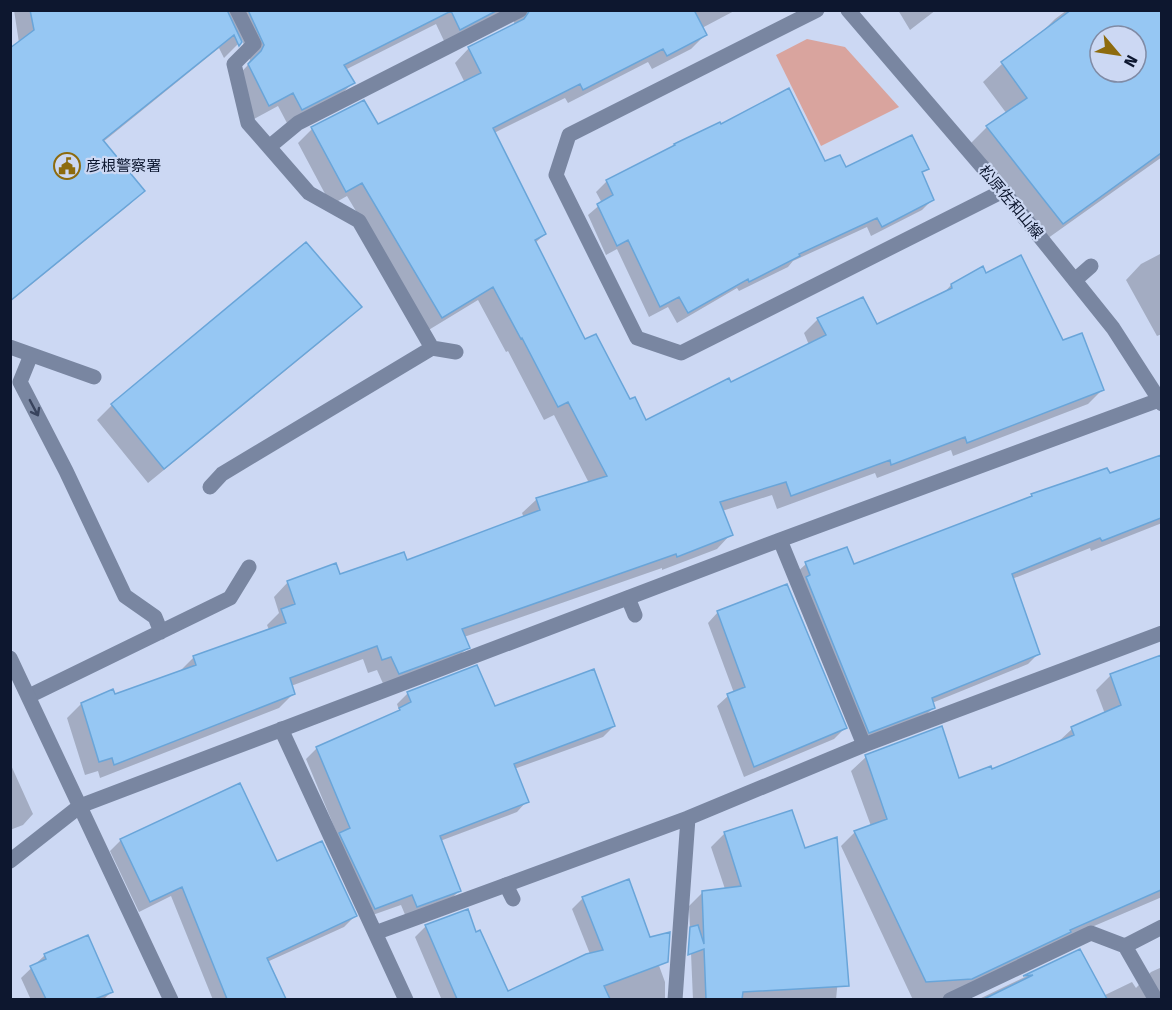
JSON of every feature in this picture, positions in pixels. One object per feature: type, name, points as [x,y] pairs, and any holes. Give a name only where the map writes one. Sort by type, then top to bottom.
[{"type":"street","points":[[237,10],[254,44],[234,64],[248,123],[309,193],[359,221],[432,348]]},
{"type":"street","points":[[269,147],[298,123],[519,10]]},
{"type":"street","points":[[817,10],[569,135],[556,175],[637,338],[681,353],[1003,191]]},
{"type":"street","name":"松原佐和山線","points":[[848,10],[1003,191],[1075,280],[1113,328],[1161,401]]},
{"type":"street","points":[[1075,280],[1091,266]]},
{"type":"street","points":[[10,347],[94,377]]},
{"type":"street","points":[[210,488],[222,474],[432,348],[456,352]]},
{"type":"street","points":[[31,355],[20,382],[66,471],[125,596],[155,617],[161,632]]},
{"type":"street","points":[[10,861],[81,806],[780,540],[1161,401]]},
{"type":"street","points":[[780,540],[864,745]]},
{"type":"street","points":[[29,696],[230,598],[249,567]]},
{"type":"street","points":[[628,598],[635,615]]},
{"type":"street","points":[[375,933],[688,818],[864,745],[1161,633]]},
{"type":"street","points":[[12,667],[29,696],[81,806],[99,861],[171,999]]},
{"type":"street","points":[[280,729],[406,999]]},
{"type":"street","points":[[675,999],[688,818]]},
{"type":"street","points":[[506,885],[513,899]]},
{"type":"street","points":[[1125,946],[1161,927]]},
{"type":"street","points":[[950,999],[1091,933],[1125,946],[1156,999]]},
{"type":"shaded area","points":[[807,39],[845,47],[899,107],[821,146],[776,55]]},
{"type":"building","name":"彦根警察署","points":[[30,10],[227,10],[242,42],[239,46],[234,35],[103,140],[145,191],[10,301],[10,48],[34,30]]},
{"type":"building","points":[[248,10],[498,10],[460,30],[451,11],[344,65],[355,83],[302,110],[293,93],[269,106],[248,64],[264,45]]},
{"type":"building","points":[[530,10],[694,10],[707,35],[667,56],[663,49],[583,90],[580,84],[493,128],[546,234],[535,240],[585,339],[596,334],[630,399],[635,397],[646,420],[729,378],[731,382],[826,335],[817,318],[863,297],[877,324],[952,288],[951,284],[983,266],[986,273],[1021,255],[1063,340],[1082,333],[1104,390],[967,443],[965,437],[891,465],[890,460],[791,496],[786,482],[720,502],[733,535],[677,557],[676,554],[462,629],[470,648],[399,674],[391,657],[382,660],[377,646],[290,678],[295,694],[114,765],[112,758],[99,762],[81,703],[113,689],[115,694],[196,665],[193,656],[286,623],[281,609],[295,604],[287,581],[336,563],[340,574],[404,552],[407,560],[540,510],[536,498],[607,476],[568,402],[558,407],[493,287],[442,318],[362,183],[346,192],[311,127],[364,100],[378,124],[481,73],[468,47],[524,19]]},
{"type":"building","points":[[1071,10],[1161,10],[1161,153],[1063,224],[986,126],[1027,98],[1001,62]]},
{"type":"building","points":[[789,88],[825,161],[840,155],[846,167],[912,135],[929,169],[922,172],[934,200],[882,227],[877,218],[799,254],[800,256],[749,282],[748,279],[688,313],[679,297],[660,307],[628,240],[617,246],[597,204],[613,195],[606,180]]},
{"type":"building","points":[[306,242],[362,307],[164,469],[111,404]]},
{"type":"building","points":[[1161,455],[1161,518],[1102,541],[1100,538],[1012,574],[1040,654],[932,698],[935,708],[869,733],[806,577],[810,575],[805,562],[847,547],[854,564],[1032,496],[1031,494],[1107,468],[1110,473]]},
{"type":"building","points":[[787,584],[847,728],[754,767],[727,694],[745,687],[717,611]]},
{"type":"building","points":[[1161,655],[1161,890],[1070,930],[1071,932],[972,979],[926,982],[854,831],[887,819],[865,755],[942,726],[959,778],[991,766],[992,769],[1074,735],[1071,727],[1121,705],[1110,674]]},
{"type":"building","points":[[477,665],[495,706],[594,669],[615,726],[514,764],[529,802],[440,836],[461,891],[417,907],[412,895],[375,909],[339,833],[350,828],[316,747],[400,710],[399,708],[411,702],[407,692]]},
{"type":"building","points":[[240,783],[277,861],[322,841],[357,916],[267,958],[286,999],[227,999],[182,887],[150,902],[120,839]]},
{"type":"building","points":[[792,810],[805,848],[837,837],[849,986],[743,992],[742,999],[706,999],[704,949],[688,955],[690,927],[698,925],[704,944],[702,891],[741,886],[724,832]]},
{"type":"building","points":[[629,879],[650,937],[670,932],[668,962],[604,986],[610,999],[457,999],[425,925],[468,909],[476,932],[480,930],[508,991],[586,954],[603,950],[582,897]]},
{"type":"building","points":[[88,935],[113,992],[95,999],[46,999],[30,966],[46,959],[44,954]]},
{"type":"building","points":[[1080,949],[1107,999],[984,999],[1033,975],[1023,976]]},
{"type":"place","name":"彦根警察署","points":[[67,166]]}]
